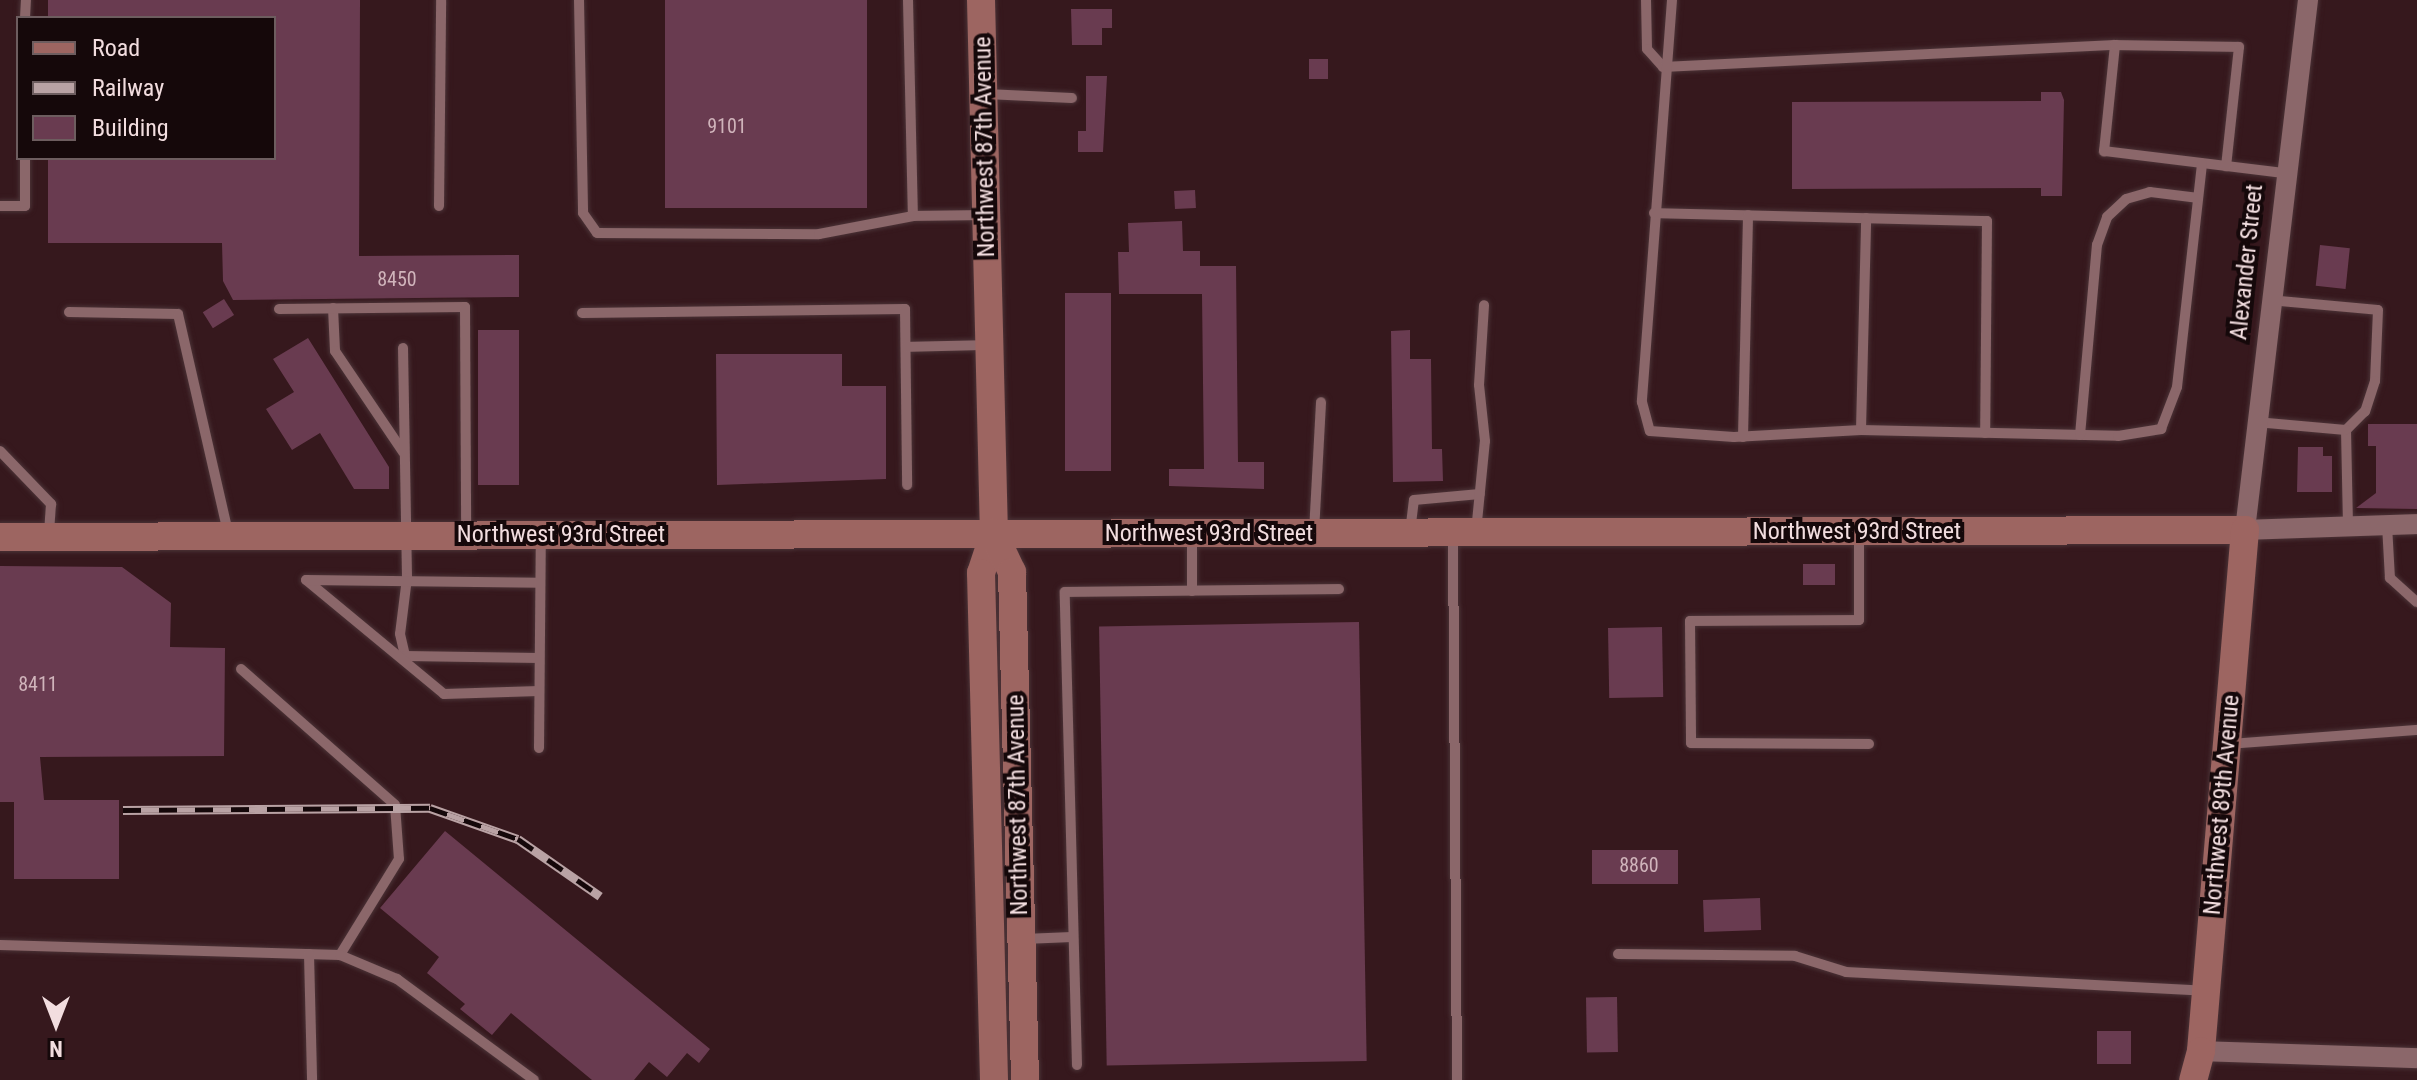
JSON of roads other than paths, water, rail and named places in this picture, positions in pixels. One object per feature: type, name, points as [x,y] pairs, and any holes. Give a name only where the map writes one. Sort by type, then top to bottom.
[{"type":"street","name":"Northwest 87th Avenue","points":[[981,0],[994,534],[981,573],[994,1080]]},
{"type":"street","name":"Alexander Street","points":[[2245,530],[2283,173],[2308,0]]},
{"type":"street","name":"Northwest 93rd Street","points":[[0,537],[2245,530],[2417,524]]},
{"type":"street","name":"Northwest 89th Avenue","points":[[2193,1080],[2201,1051],[2245,530]]},
{"type":"street","name":"Northwest 87th Avenue","points":[[994,534],[1012,572],[1025,1080]]},
{"type":"street","points":[[2201,1051],[2417,1058]]},
{"type":"lane","points":[[439,206],[441,0]]},
{"type":"lane","points":[[579,0],[583,213],[597,233],[819,234],[913,216],[987,215]]},
{"type":"lane","points":[[908,0],[913,216]]},
{"type":"lane","points":[[1646,0],[1647,49],[1663,67]]},
{"type":"lane","points":[[1672,0],[1672,46],[1663,67],[1642,402],[1650,431],[1743,437],[1861,430],[2080,435],[2161,429],[2177,387],[2202,163]]},
{"type":"lane","points":[[1663,67],[2115,45],[2239,47],[2226,166]]},
{"type":"lane","points":[[2115,45],[2104,151],[2283,173]]},
{"type":"lane","points":[[984,95],[1072,98]]},
{"type":"lane","points":[[0,206],[25,206],[25,160]]},
{"type":"lane","points":[[2080,435],[2097,245],[2107,217],[2126,199],[2150,192],[2198,198]]},
{"type":"lane","points":[[1654,213],[1987,221],[1985,433]]},
{"type":"lane","points":[[1743,437],[1748,215]]},
{"type":"lane","points":[[1861,430],[1866,218]]},
{"type":"lane","points":[[2269,300],[2378,310],[2375,381],[2365,411],[2346,430],[2348,525]]},
{"type":"lane","points":[[1457,1080],[1464,534],[1480,494],[1484,305]]},
{"type":"lane","points":[[279,309],[465,307],[466,536]]},
{"type":"lane","points":[[333,308],[335,351],[404,454]]},
{"type":"lane","points":[[582,313],[905,309],[907,485]]},
{"type":"lane","points":[[69,312],[178,314],[229,535]]},
{"type":"lane","points":[[906,347],[990,345]]},
{"type":"lane","points":[[403,348],[407,578],[400,634],[405,656]]},
{"type":"lane","points":[[1314,534],[1321,402]]},
{"type":"lane","points":[[2256,422],[2346,430]]},
{"type":"lane","points":[[0,451],[51,504],[49,536]]},
{"type":"lane","points":[[1410,534],[1414,500],[1480,494]]},
{"type":"lane","points":[[2387,525],[2390,578],[2417,602]]},
{"type":"lane","points":[[1859,532],[1859,620],[1690,621],[1691,743],[1869,744]]},
{"type":"lane","points":[[1192,534],[1192,591]]},
{"type":"lane","points":[[539,748],[541,535]]},
{"type":"lane","points":[[539,691],[444,694],[405,656],[306,580],[407,578],[540,583]]},
{"type":"lane","points":[[1077,1065],[1065,592],[1339,589]]},
{"type":"lane","points":[[405,656],[539,658]]},
{"type":"lane","points":[[241,669],[395,805],[399,859],[340,955]]},
{"type":"lane","points":[[2227,744],[2417,730]]},
{"type":"lane","points":[[1021,939],[1073,937]]},
{"type":"lane","points":[[0,945],[340,955],[397,979],[534,1080]]},
{"type":"lane","points":[[309,954],[312,1080]]},
{"type":"lane","points":[[1618,954],[1795,956],[1846,972],[2206,991]]},
{"type":"railway","points":[[123,810],[430,808],[518,839],[600,896]]}]
